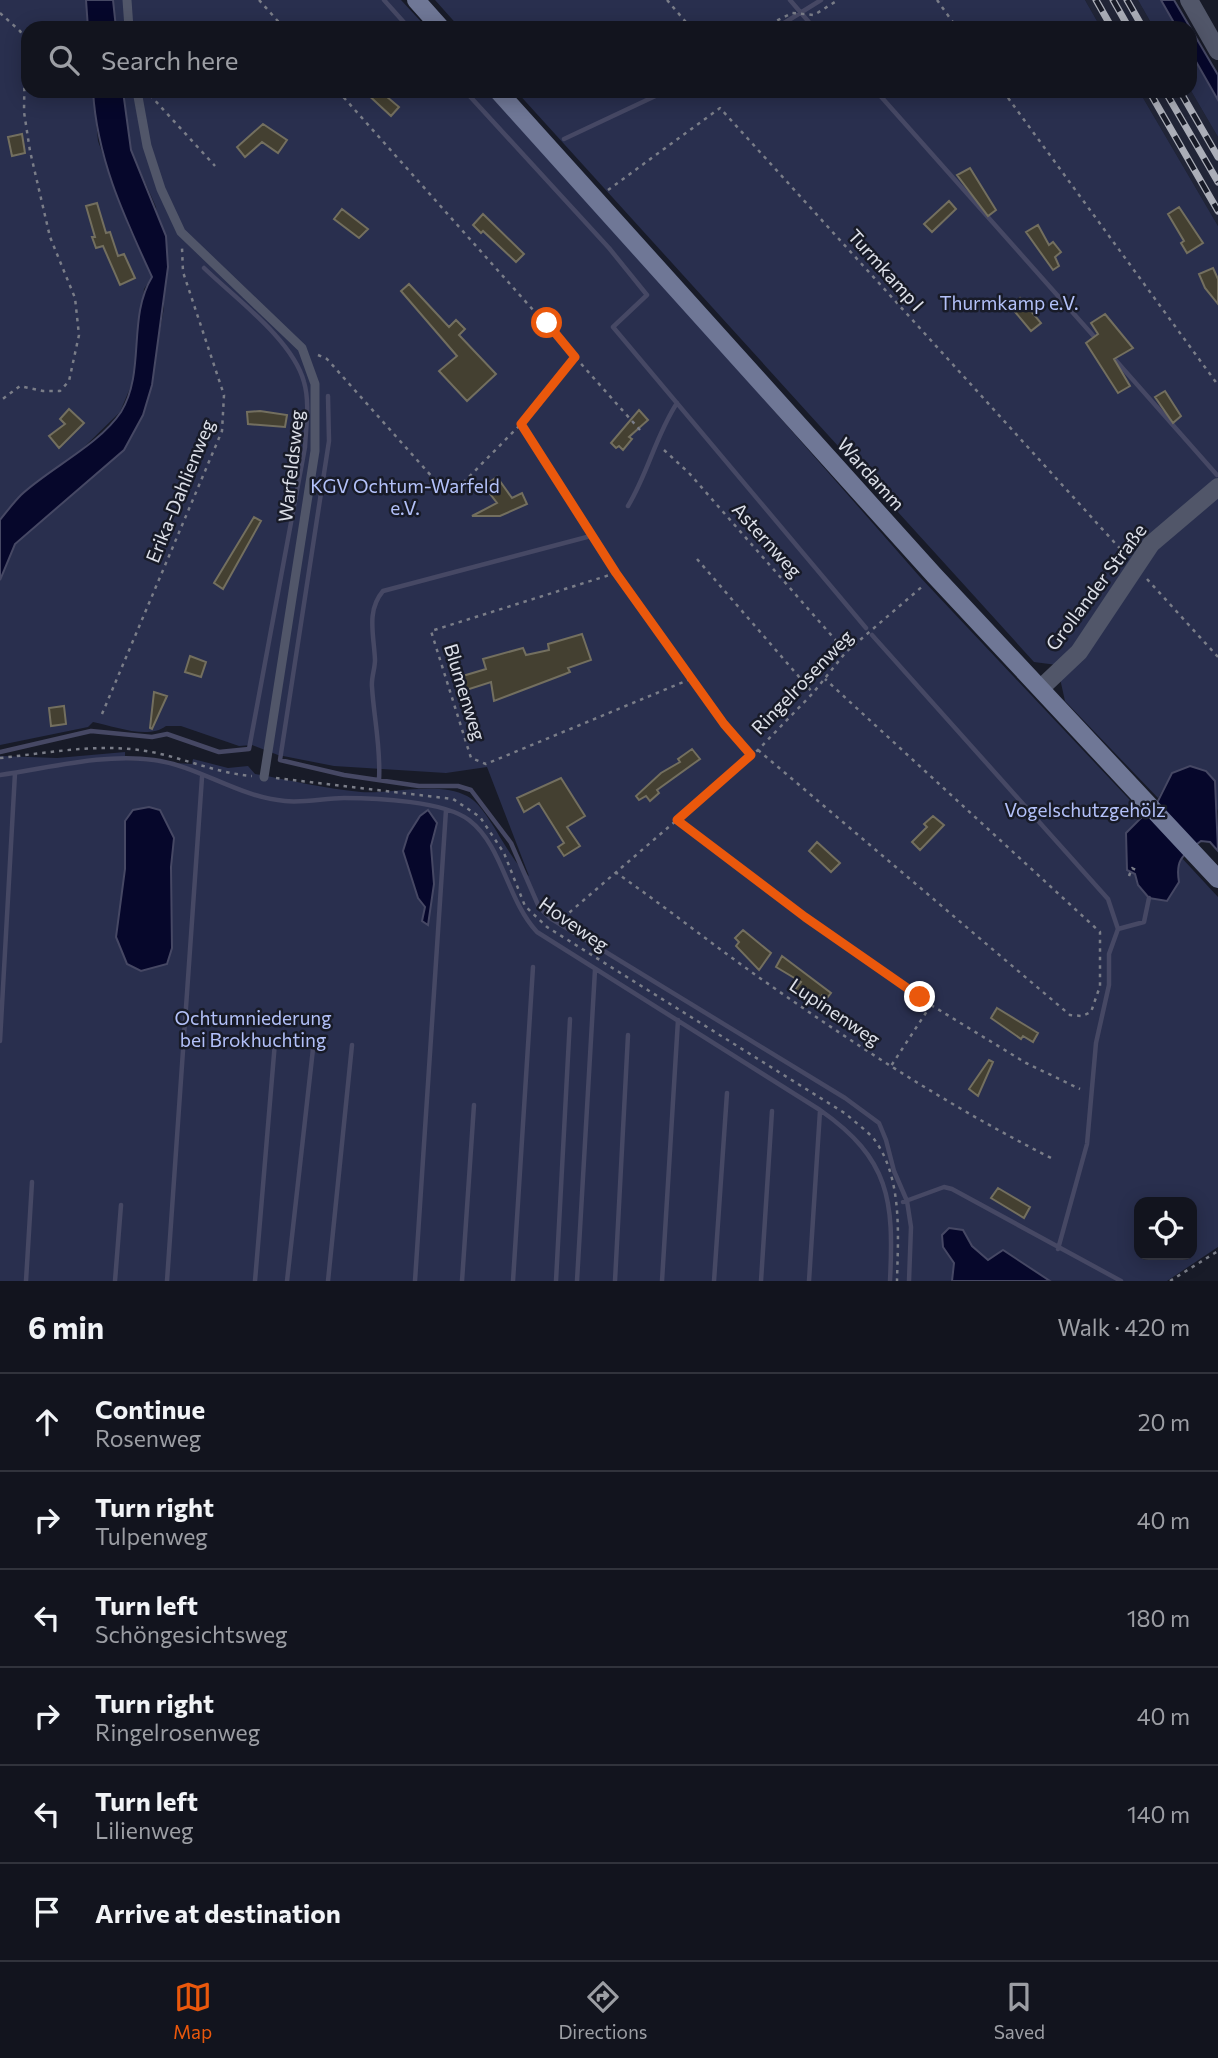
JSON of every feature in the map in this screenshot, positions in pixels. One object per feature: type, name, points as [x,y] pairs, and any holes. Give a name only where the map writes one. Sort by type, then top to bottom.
[{"type":"street","points":[[416,0],[435,21]]},
{"type":"street","points":[[1189,0],[1218,51]]},
{"type":"street","name":"Wardamm","points":[[504,98],[934,575],[1218,879]]},
{"type":"street","name":"Grollander Straße","points":[[1041,688],[1079,652],[1151,544],[1218,487]]},
{"type":"lane","points":[[127,0],[128,21]]},
{"type":"lane","name":"Warfeldsweg","points":[[138,98],[147,146],[161,190],[181,232],[302,348],[315,384],[314,451],[264,776]]},
{"type":"path","points":[[258,0],[278,21]]},
{"type":"path","points":[[667,0],[685,21]]},
{"type":"path","points":[[774,21],[794,13],[812,15],[838,0]]},
{"type":"path","points":[[937,0],[952,21]]},
{"type":"path","points":[[0,13],[21,33]]},
{"type":"path","points":[[0,401],[20,386],[43,391],[60,391],[69,381],[79,335],[75,298],[50,237],[30,151],[24,98]]},
{"type":"path","points":[[152,98],[215,166]]},
{"type":"path","points":[[344,98],[640,430]]},
{"type":"path","points":[[1008,98],[1218,385]]},
{"type":"path","name":"Turmkamp I","points":[[596,199],[720,108],[1135,565]]},
{"type":"path","name":"Erika-Dahlienweg","points":[[102,714],[222,431],[225,416],[224,395],[183,272],[181,232]]},
{"type":"path","points":[[302,348],[327,359],[434,479],[447,487],[459,487],[521,424],[575,357]]},
{"type":"path","points":[[521,424],[616,573],[724,724],[751,755]]},
{"type":"path","name":"Asternweg","points":[[664,450],[719,507],[846,652]]},
{"type":"path","points":[[697,558],[813,693]]},
{"type":"path","points":[[1135,565],[1218,657]]},
{"type":"path","name":"Blumenweg","points":[[616,573],[431,631],[471,758],[486,764],[693,678]]},
{"type":"path","name":"Ringelrosenweg","points":[[563,918],[758,750],[813,693],[846,652],[934,575]]},
{"type":"path","points":[[758,750],[1070,1015],[1082,1016],[1091,1012],[1096,1001],[1101,958],[1100,932],[825,679]]},
{"type":"path","name":"Hoveweg","points":[[0,758],[111,747],[175,757],[226,774],[264,776],[453,799],[480,817],[504,853],[525,906],[548,927],[846,1114],[874,1140],[895,1197],[899,1224],[897,1281]]},
{"type":"path","points":[[677,820],[805,917],[931,1005],[1026,1063],[1080,1088]]},
{"type":"path","points":[[1129,876],[1132,868],[1136,870]]},
{"type":"path","name":"Lupinenweg","points":[[615,872],[755,975],[891,1066],[968,1116],[1051,1157]]},
{"type":"path","points":[[891,1066],[931,1005]]},
{"type":"path","points":[[1170,1281],[1218,1251]]},
{"type":"shaded area","points":[[86,0],[113,0],[115,21],[88,21]]},
{"type":"shaded area","points":[[1085,0],[1138,0],[1150,21],[1097,21]]},
{"type":"shaded area","points":[[1161,0],[1174,0],[1186,21],[1173,21]]},
{"type":"shaded area","points":[[1197,39],[1218,75],[1218,100],[1197,63]]},
{"type":"shaded area","points":[[94,98],[124,98],[131,150],[166,236],[168,267],[152,385],[143,415],[124,450],[15,544],[0,580],[0,520],[21,495],[112,424],[121,412],[133,379],[140,310],[152,277],[122,209],[106,164]]},
{"type":"shaded area","points":[[1143,98],[1195,98],[1218,137],[1218,226]]},
{"type":"shaded area","points":[[1190,766],[1206,771],[1215,781],[1218,851],[1210,842],[1201,841],[1189,850],[1179,863],[1179,882],[1167,901],[1149,898],[1138,885],[1135,874],[1127,870],[1126,833],[1158,801],[1172,773]]},
{"type":"shaded area","points":[[149,807],[160,810],[174,838],[171,867],[172,948],[167,964],[141,971],[127,964],[116,937],[125,869],[125,821],[133,810]]},
{"type":"shaded area","points":[[428,810],[437,823],[431,846],[434,884],[428,925],[422,921],[425,907],[418,898],[403,851],[408,835],[420,816]]},
{"type":"shaded area","points":[[949,1228],[963,1230],[972,1246],[988,1260],[1003,1250],[1050,1281],[952,1281],[954,1263],[943,1247],[942,1235]]},
{"type":"green space","points":[[0,0],[86,0],[88,21],[21,21],[21,98],[94,98],[98,141],[129,228],[152,277],[144,289],[133,381],[120,412],[79,452],[21,495],[0,520]]},
{"type":"green space","points":[[113,0],[401,0],[420,21],[115,21]]},
{"type":"green space","points":[[435,0],[1085,0],[1097,21],[454,21]]},
{"type":"green space","points":[[1138,0],[1161,0],[1173,21],[1150,21]]},
{"type":"green space","points":[[1197,63],[1218,100],[1218,137],[1195,98]]},
{"type":"green space","points":[[124,98],[492,98],[647,266],[920,577],[1144,815],[1126,833],[1127,870],[1135,874],[1138,885],[1179,882],[1176,867],[1180,856],[1218,897],[1218,1247],[1167,1281],[0,1281],[0,756],[57,758],[125,752],[125,760],[192,764],[193,759],[228,768],[248,766],[255,774],[348,791],[443,789],[467,796],[483,810],[513,857],[529,876],[487,767],[446,773],[334,766],[278,755],[252,745],[239,746],[181,726],[166,726],[159,730],[141,732],[93,722],[88,727],[0,745],[0,580],[15,544],[124,450],[158,341],[164,308],[156,207],[131,150]]},
{"type":"green space","name":"Thurmkamp e.V.","points":[[522,98],[1143,98],[1218,226],[1218,811],[1213,799],[1215,781],[1172,773],[1158,798],[1065,701],[1057,665],[1034,662]]},
{"type":"building","points":[[372,98],[388,98],[399,107],[391,116]]},
{"type":"building","points":[[263,124],[287,140],[278,153],[262,142],[245,157],[237,147]]},
{"type":"building","points":[[22,134],[25,153],[12,156],[8,137]]},
{"type":"building","points":[[970,168],[996,210],[988,216],[957,175]]},
{"type":"building","points":[[949,201],[956,209],[932,232],[924,224]]},
{"type":"building","points":[[97,203],[106,233],[110,232],[118,256],[124,254],[135,278],[120,285],[103,246],[96,248],[92,237],[95,237],[86,206]]},
{"type":"building","points":[[1179,207],[1203,243],[1187,253],[1181,243],[1184,241],[1168,214]]},
{"type":"building","points":[[342,209],[368,229],[359,238],[334,219]]},
{"type":"building","points":[[483,214],[524,254],[516,262],[473,225]]},
{"type":"building","points":[[1038,225],[1049,245],[1053,242],[1061,252],[1055,257],[1059,266],[1053,270],[1026,232]]},
{"type":"building","points":[[1213,268],[1218,279],[1218,304],[1205,288],[1199,274]]},
{"type":"building","points":[[409,284],[449,327],[456,320],[465,329],[459,335],[496,374],[467,401],[439,371],[457,356],[401,291]]},
{"type":"building","points":[[1020,298],[1041,323],[1031,331],[1011,307]]},
{"type":"building","points":[[1105,314],[1133,348],[1114,359],[1130,386],[1118,393],[1086,343],[1098,334],[1091,323]]},
{"type":"building","points":[[1165,391],[1181,416],[1173,423],[1155,397]]},
{"type":"building","points":[[69,409],[84,423],[59,448],[49,436],[65,424],[60,419]]},
{"type":"building","points":[[639,410],[648,420],[629,437],[632,439],[623,450],[619,446],[616,448],[611,443]]},
{"type":"building","points":[[247,412],[287,415],[285,427],[248,424]]},
{"type":"building","points":[[497,477],[512,498],[522,493],[527,504],[500,516],[472,516],[497,503],[484,486]]},
{"type":"building","points":[[254,517],[261,521],[223,589],[214,583]]},
{"type":"building","points":[[582,634],[591,660],[568,668],[570,672],[494,701],[491,682],[460,692],[456,678],[486,669],[483,659],[523,648],[526,655],[549,650],[548,644]]},
{"type":"building","points":[[190,656],[206,662],[201,677],[185,672]]},
{"type":"building","points":[[154,692],[167,696],[152,729],[150,728]]},
{"type":"building","points":[[64,706],[66,724],[51,726],[49,708]]},
{"type":"building","points":[[692,749],[700,759],[657,790],[659,793],[650,801],[646,796],[639,800],[636,796],[661,773],[680,762],[678,759]]},
{"type":"building","points":[[561,778],[585,816],[567,827],[580,846],[564,856],[558,847],[564,843],[539,803],[524,812],[517,798]]},
{"type":"building","points":[[933,816],[944,825],[920,850],[912,842],[927,827],[924,824]]},
{"type":"building","points":[[817,842],[840,863],[831,872],[809,851]]},
{"type":"building","points":[[743,930],[771,953],[759,970],[736,946],[739,942],[735,938]]},
{"type":"building","points":[[782,956],[831,993],[827,998],[821,995],[826,999],[818,1010],[795,990],[801,982],[776,967]]},
{"type":"building","points":[[997,1008],[1038,1033],[1033,1042],[1023,1036],[1021,1039],[991,1018]]},
{"type":"building","points":[[989,1060],[993,1062],[978,1096],[969,1089]]},
{"type":"building","points":[[998,1188],[1030,1207],[1024,1218],[991,1198]]},
{"type":"waterway","points":[[384,0],[403,21]]},
{"type":"waterway","points":[[790,0],[808,21]]},
{"type":"waterway","points":[[787,21],[821,0]]},
{"type":"waterway","points":[[471,98],[609,248],[647,295],[613,327],[866,628]]},
{"type":"waterway","points":[[564,139],[651,98]]},
{"type":"waterway","points":[[882,98],[1098,341]]},
{"type":"waterway","points":[[0,752],[91,731],[152,737],[167,734],[219,752],[249,749],[305,447],[307,398],[298,366],[276,335],[204,268]]},
{"type":"waterway","points":[[1111,355],[1217,475]]},
{"type":"waterway","points":[[328,396],[329,441],[280,760],[344,775],[419,786],[458,786],[471,790],[511,843],[539,907],[550,918],[845,1098],[879,1123],[907,1201],[911,1227],[909,1281]]},
{"type":"waterway","points":[[628,506],[677,403]]},
{"type":"waterway","points":[[379,780],[372,684],[375,660],[372,624],[374,607],[383,591],[587,537]]},
{"type":"waterway","points":[[872,635],[1108,899],[1118,929]]},
{"type":"waterway","points":[[0,775],[77,762],[135,758],[171,763],[268,798],[292,801],[344,798],[391,800],[443,809],[469,820],[490,844],[519,905],[537,932],[820,1110],[861,1146],[874,1164],[888,1204],[891,1227],[890,1281]]},
{"type":"waterway","points":[[0,1041],[15,773]]},
{"type":"waterway","points":[[167,1281],[202,777]]},
{"type":"waterway","points":[[415,1281],[446,810]]},
{"type":"waterway","points":[[1058,1249],[1087,1144],[1096,1043],[1109,985],[1109,954],[1118,929],[1144,922],[1149,898]]},
{"type":"waterway","points":[[513,1281],[533,967]]},
{"type":"waterway","points":[[577,1281],[595,970]]},
{"type":"waterway","points":[[556,1281],[570,1019]]},
{"type":"waterway","points":[[662,1281],[678,1020]]},
{"type":"waterway","points":[[615,1281],[628,1035]]},
{"type":"waterway","points":[[287,1281],[314,1040]]},
{"type":"waterway","points":[[255,1281],[275,1042]]},
{"type":"waterway","points":[[328,1281],[352,1045]]},
{"type":"waterway","points":[[714,1281],[727,1093]]},
{"type":"waterway","points":[[462,1281],[474,1105]]},
{"type":"waterway","points":[[761,1281],[772,1111]]},
{"type":"waterway","points":[[809,1281],[820,1111]]},
{"type":"waterway","points":[[26,1281],[32,1182]]},
{"type":"waterway","points":[[903,1202],[944,1187],[952,1189],[1121,1281]]},
{"type":"waterway","points":[[115,1281],[121,1205]]},
{"type":"railway","points":[[1096,0],[1108,21]]},
{"type":"railway","points":[[1113,0],[1125,21]]},
{"type":"railway","points":[[1127,0],[1139,21]]},
{"type":"railway","points":[[1153,98],[1218,211]]},
{"type":"railway","points":[[1169,98],[1218,182]]},
{"type":"railway","points":[[1184,98],[1218,157]]},
{"type":"route","points":[[547,323],[575,357],[521,424],[616,573],[724,724],[751,755],[677,820],[805,917],[920,997]]},
{"type":"park label","name":"KGV Ochtum-Warfeld e.V.","points":[[405,497]]},
{"type":"park label","name":"Vogelschutzgehölz","points":[[1085,810]]},
{"type":"park label","name":"Ochtumniederung bei Brokhuchting","points":[[253,1029]]}]
